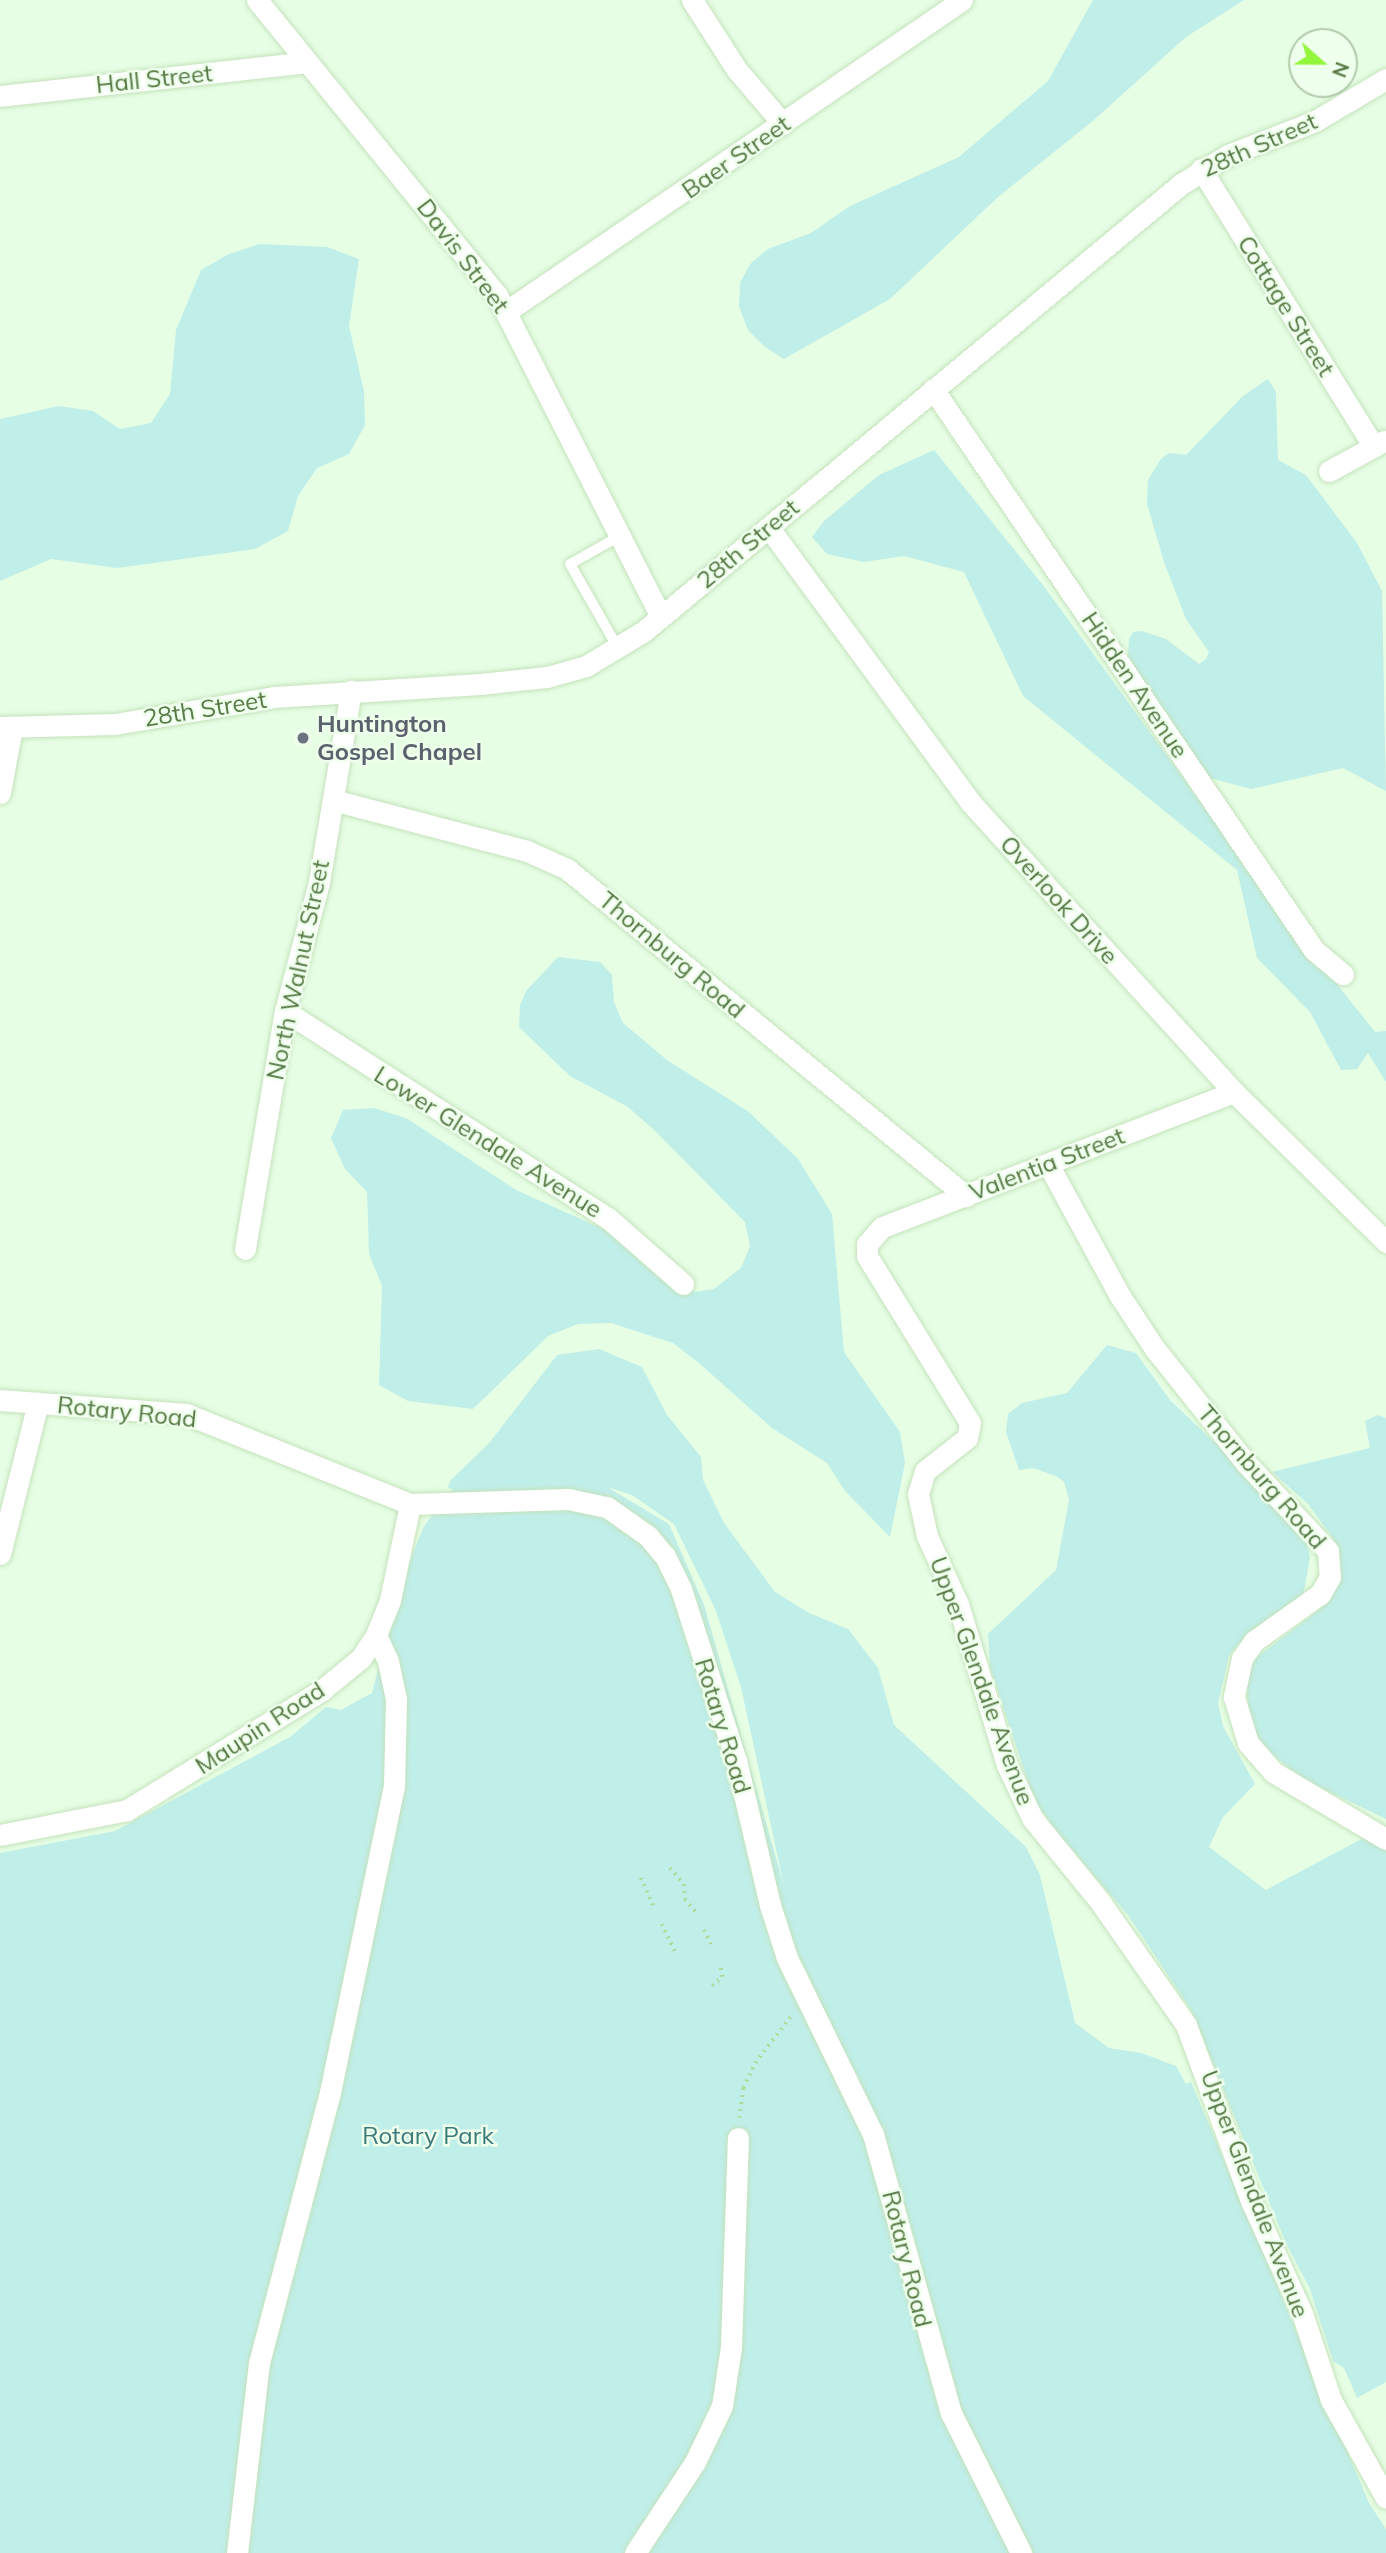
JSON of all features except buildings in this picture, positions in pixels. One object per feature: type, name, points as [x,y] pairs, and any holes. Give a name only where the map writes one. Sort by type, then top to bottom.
[{"type":"street","name":"Davis Street","points":[[257,0],[507,311],[618,537],[661,617]]},
{"type":"street","points":[[692,0],[737,69],[783,124]]},
{"type":"street","name":"Baer Street","points":[[507,311],[962,0]]},
{"type":"street","name":"Hall Street","points":[[0,96],[307,62]]},
{"type":"street","name":"28th Street","points":[[6,727],[116,724],[274,697],[547,677],[586,666],[618,648],[661,617],[1201,169],[1315,121],[1386,79]]},
{"type":"street","name":"Cottage Street","points":[[1201,169],[1379,442]]},
{"type":"street","name":"Hidden Avenue","points":[[933,389],[1314,950],[1343,974]]},
{"type":"street","points":[[1329,471],[1379,442]]},
{"type":"street","name":"Overlook Drive","points":[[769,528],[960,789],[1234,1092],[1386,1242]]},
{"type":"street","name":"North Walnut Street","points":[[245,1249],[285,1012],[318,882],[351,691]]},
{"type":"street","points":[[0,793],[6,727]]},
{"type":"street","name":"Thornburg Road","points":[[333,800],[527,851],[567,869],[966,1196]]},
{"type":"street","name":"Lower Glendale Avenue","points":[[285,1012],[608,1217],[683,1284]]},
{"type":"street","name":"Valentia Street","points":[[867,1244],[882,1227],[1234,1092]]},
{"type":"street","name":"Thornburg Road","points":[[1048,1164],[1114,1286],[1156,1349],[1246,1463],[1328,1551],[1330,1577],[1320,1594],[1254,1641],[1242,1658],[1234,1697],[1248,1743],[1273,1772],[1386,1839]]},
{"type":"street","name":"Upper Glendale Avenue","points":[[867,1244],[873,1268],[970,1423],[967,1438],[925,1471],[918,1494],[928,1536],[958,1604],[1007,1765],[1032,1818],[1101,1903],[1186,2025],[1252,2203],[1302,2313],[1331,2400],[1386,2498]]},
{"type":"street","name":"Rotary Road","points":[[0,1399],[196,1416],[410,1504],[587,1502],[627,1518],[665,1556],[681,1588],[736,1760],[770,1905],[787,1958],[860,2099],[951,2413],[1021,2553]]},
{"type":"street","points":[[0,1554],[38,1402]]},
{"type":"street","name":"Maupin Road","points":[[0,1835],[110,1815],[142,1803],[301,1706],[361,1658],[376,1635],[390,1600],[410,1504]]},
{"type":"street","points":[[237,2553],[259,2363],[329,2097],[389,1815],[397,1755],[396,1699],[388,1661],[376,1635]]},
{"type":"street","points":[[635,2553],[695,2462],[722,2406],[731,2347],[738,2138]]},
{"type":"lane","points":[[618,537],[570,564],[618,648]]},
{"type":"path","points":[[670,1868],[684,1884],[685,1899],[696,1912]]},
{"type":"path","points":[[641,1878],[654,1907]]},
{"type":"path","points":[[662,1924],[675,1952]]},
{"type":"path","points":[[704,1930],[713,1948]]},
{"type":"path","points":[[712,1986],[722,1978],[720,1965]]},
{"type":"path","points":[[739,2108],[755,2063],[794,2014]]},
{"type":"green space","points":[[1093,0],[1244,0],[1186,37],[1094,120],[998,197],[890,299],[784,359],[765,347],[748,330],[739,307],[740,283],[750,264],[768,249],[811,233],[850,206],[959,157],[1048,81]]},
{"type":"green space","points":[[260,244],[327,247],[359,259],[349,326],[364,391],[365,425],[349,454],[317,468],[298,496],[288,531],[255,549],[117,568],[51,559],[0,581],[0,419],[59,406],[93,411],[120,429],[151,423],[170,394],[176,330],[201,270],[229,254]]},
{"type":"green space","points":[[1268,379],[1276,392],[1278,460],[1306,475],[1357,543],[1382,591],[1386,791],[1343,768],[1251,789],[1202,776],[1128,656],[1129,639],[1133,632],[1142,631],[1166,639],[1199,664],[1206,659],[1209,652],[1186,619],[1164,562],[1147,504],[1148,480],[1161,459],[1169,453],[1186,455],[1243,396]]},
{"type":"green space","points":[[934,450],[1046,589],[1286,920],[1375,1032],[1386,1031],[1386,1082],[1368,1053],[1357,1069],[1341,1070],[1310,1012],[1257,958],[1237,870],[1023,696],[964,572],[904,556],[864,562],[827,554],[812,537],[824,521],[879,475]]},
{"type":"green space","points":[[558,957],[600,962],[612,975],[614,1002],[623,1023],[667,1060],[749,1112],[798,1159],[832,1214],[844,1352],[900,1432],[905,1463],[890,1537],[845,1491],[827,1463],[772,1428],[673,1343],[611,1323],[578,1324],[548,1336],[473,1409],[408,1401],[379,1385],[382,1286],[369,1254],[367,1192],[345,1169],[331,1138],[343,1110],[374,1108],[406,1118],[516,1190],[632,1242],[677,1286],[695,1292],[714,1289],[741,1268],[750,1246],[745,1222],[628,1107],[570,1076],[519,1027],[520,1005],[526,991]]},
{"type":"green space","points":[[1107,1345],[1136,1353],[1170,1400],[1260,1486],[1307,1543],[1310,1557],[1304,1592],[1290,1611],[1238,1644],[1229,1656],[1218,1703],[1223,1726],[1255,1784],[1223,1817],[1209,1847],[1266,1890],[1386,1826],[1386,2382],[1357,2398],[1344,2368],[1333,2361],[1310,2289],[1286,2243],[1191,2010],[1128,1915],[1055,1830],[1033,1797],[990,1667],[988,1634],[1056,1570],[1069,1500],[1064,1482],[1058,1477],[1033,1468],[1019,1470],[1006,1432],[1008,1414],[1022,1403],[1067,1393]]},
{"type":"green space","name":"Rotary Park","points":[[599,1349],[642,1367],[667,1415],[701,1457],[703,1480],[724,1523],[775,1592],[809,1613],[848,1629],[878,1668],[894,1725],[1026,1847],[1040,1875],[1075,2023],[1109,2048],[1141,2053],[1176,2066],[1186,2084],[1191,2082],[1369,2503],[1386,2529],[1386,2553],[0,2553],[0,1853],[115,1831],[290,1737],[326,1707],[341,1710],[372,1693],[398,1591],[424,1526],[453,1489],[448,1488],[450,1481],[490,1442],[557,1355]],"holes":[[[607,1487],[632,1495],[674,1524],[716,1611],[741,1687],[784,1886],[704,1605],[669,1524]]]},
{"type":"green space","points":[[1378,1415],[1386,1418],[1386,1819],[1303,1779],[1266,1749],[1250,1728],[1245,1666],[1320,1609],[1339,1580],[1340,1558],[1333,1538],[1308,1504],[1272,1472],[1370,1448],[1365,1421]]},
{"type":"place","name":"Huntington Gospel Chapel","points":[[303,738]]}]
